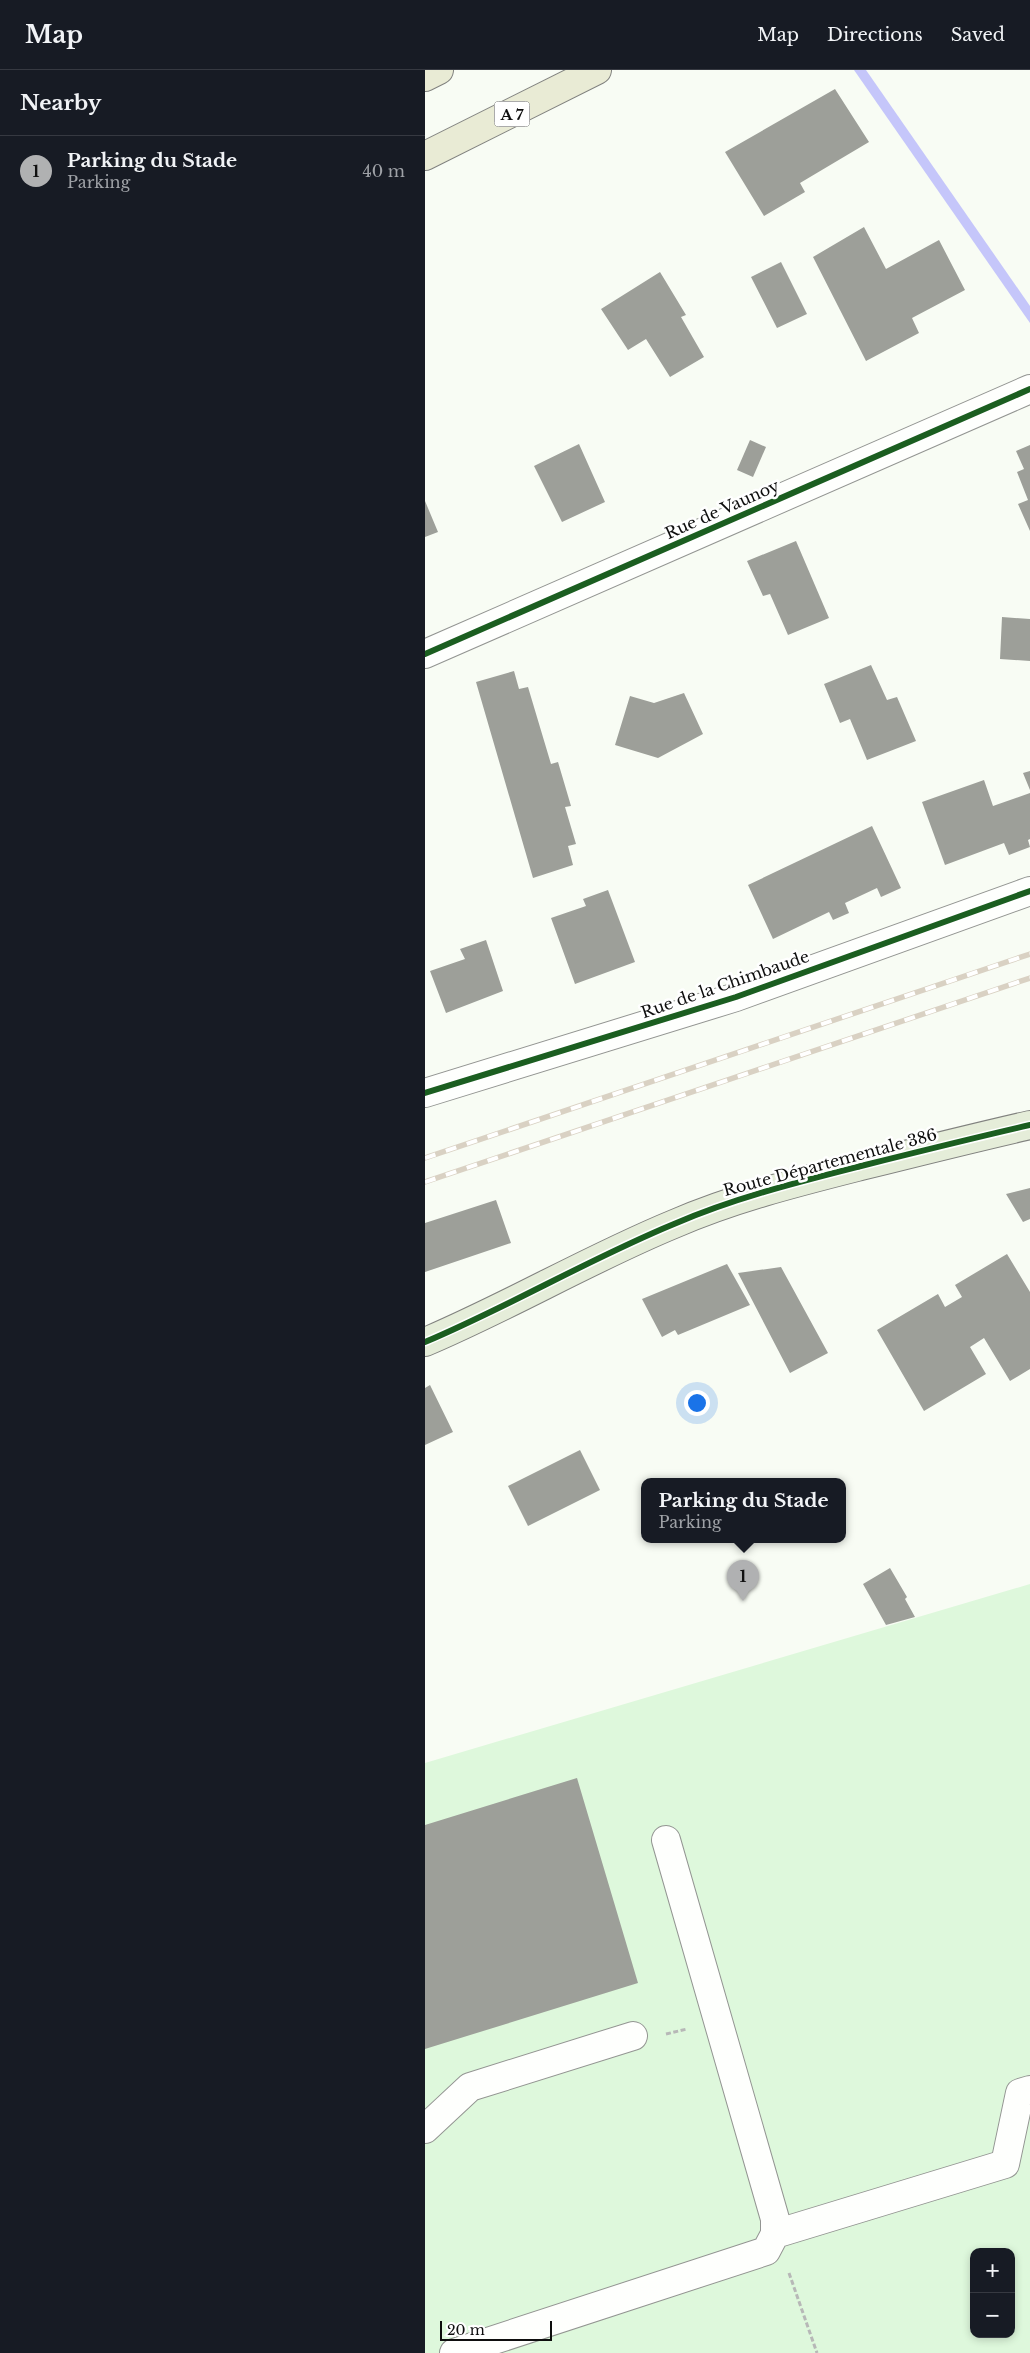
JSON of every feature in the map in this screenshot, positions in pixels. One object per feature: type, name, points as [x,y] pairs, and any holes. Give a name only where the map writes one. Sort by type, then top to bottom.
[{"type":"highway","points":[[425,77],[439,70]]},
{"type":"highway","name":"A 7","points":[[425,156],[597,70]]},
{"type":"main road","name":"Route Départementale 386","points":[[425,1342],[511,1303],[601,1257],[674,1224],[716,1208],[771,1189],[1030,1125]]},
{"type":"street","name":"Rue de Vaunoy","points":[[425,654],[1030,389]]},
{"type":"street","name":"Rue de la Chimbaude","points":[[425,1093],[736,997],[1030,891]]},
{"type":"street","points":[[454,2353],[766,2251],[775,2234],[775,2219],[666,1840]]},
{"type":"street","points":[[425,2128],[469,2087],[633,2036]]},
{"type":"street","points":[[775,2234],[1005,2164],[1020,2093],[1030,2090]]},
{"type":"path","points":[[633,2036],[666,2034],[692,2028],[722,2033]]},
{"type":"path","points":[[775,2234],[817,2353]]},
{"type":"green space","points":[[1030,1584],[1030,2353],[425,2353],[425,1763]]},
{"type":"water","points":[[854,70],[866,70],[1030,306],[1030,323]]},
{"type":"building","points":[[835,89],[869,142],[800,183],[805,192],[764,216],[725,152]]},
{"type":"building","points":[[864,227],[886,269],[939,240],[965,290],[912,318],[919,333],[866,361],[813,257]]},
{"type":"building","points":[[781,262],[807,314],[777,328],[751,277]]},
{"type":"building","points":[[660,272],[686,315],[681,317],[704,357],[670,377],[646,339],[628,350],[601,309]]},
{"type":"building","points":[[750,440],[766,447],[753,477],[737,470]]},
{"type":"building","points":[[579,444],[605,502],[562,522],[534,466]]},
{"type":"building","points":[[1030,445],[1030,531],[1018,504],[1028,500],[1017,472],[1024,469],[1016,451]]},
{"type":"building","points":[[425,501],[438,532],[425,537]]},
{"type":"building","points":[[796,541],[829,618],[788,635],[770,594],[763,596],[747,561]]},
{"type":"building","points":[[1002,617],[1030,619],[1030,661],[1000,659]]},
{"type":"building","points":[[871,665],[887,700],[897,697],[916,741],[867,760],[850,719],[840,723],[824,684]]},
{"type":"building","points":[[514,671],[519,689],[528,687],[551,764],[558,762],[571,806],[565,807],[576,844],[568,846],[573,865],[533,878],[476,682]]},
{"type":"building","points":[[684,693],[703,734],[658,758],[615,745],[630,696],[654,703]]},
{"type":"building","points":[[1030,771],[1030,790],[1023,773]]},
{"type":"building","points":[[984,780],[993,806],[1030,793],[1030,839],[1028,840],[1030,847],[1009,855],[1004,843],[945,865],[922,802]]},
{"type":"building","points":[[872,826],[901,888],[881,897],[877,888],[845,903],[849,913],[833,920],[829,912],[773,939],[748,885]]},
{"type":"building","points":[[608,890],[635,962],[575,984],[551,918],[586,906],[583,899]]},
{"type":"building","points":[[486,940],[503,991],[446,1013],[430,971],[465,959],[460,949]]},
{"type":"building","points":[[1030,1188],[1030,1219],[1023,1222],[1006,1194]]},
{"type":"building","points":[[496,1200],[511,1243],[425,1272],[425,1223]]},
{"type":"building","points":[[1007,1254],[1030,1292],[1030,1369],[1010,1381],[984,1338],[970,1347],[986,1374],[924,1411],[877,1330],[938,1294],[945,1307],[962,1297],[955,1285]]},
{"type":"building","points":[[727,1264],[750,1305],[678,1335],[675,1330],[662,1337],[642,1299]]},
{"type":"building","points":[[781,1267],[828,1353],[790,1373],[738,1273]]},
{"type":"building","points":[[430,1385],[453,1432],[425,1445],[425,1388]]},
{"type":"building","points":[[580,1450],[600,1490],[528,1526],[508,1486]]},
{"type":"building","points":[[890,1568],[907,1597],[905,1599],[915,1617],[886,1625],[863,1584]]},
{"type":"building","points":[[577,1778],[638,1983],[425,2049],[425,1825]]},
{"type":"railway","points":[[425,1158],[1030,954]]},
{"type":"railway","points":[[425,1182],[1030,978]]},
{"type":"cycle path","points":[[425,654],[1030,389]]},
{"type":"cycle path","points":[[425,1093],[736,997],[1030,891]]},
{"type":"cycle path","points":[[425,1342],[642,1238],[720,1206],[814,1178],[1030,1125]]},
{"type":"place","name":"Parking du Stade","points":[[743,1601]]}]
